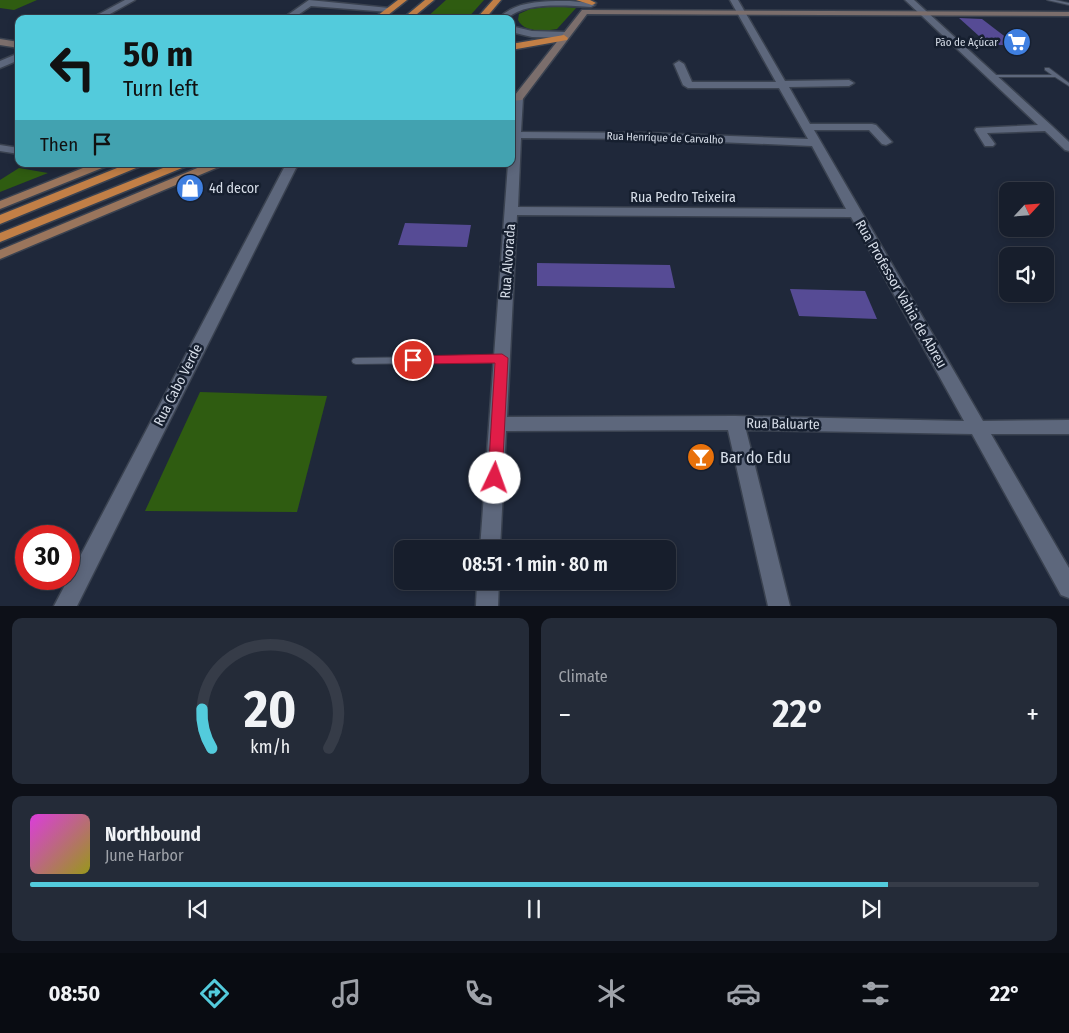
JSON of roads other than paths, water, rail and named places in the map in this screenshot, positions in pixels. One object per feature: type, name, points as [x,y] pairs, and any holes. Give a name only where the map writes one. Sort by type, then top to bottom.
[{"type":"highway","points":[[382,15],[403,0]]},
{"type":"highway","points":[[411,15],[430,0]]},
{"type":"highway","points":[[484,15],[497,0]]},
{"type":"highway","points":[[580,0],[591,5]]},
{"type":"highway","points":[[515,46],[564,36]]},
{"type":"highway","points":[[0,220],[130,167]]},
{"type":"highway","points":[[0,238],[176,167]]},
{"type":"main road","points":[[0,205],[91,167]]},
{"type":"main road","points":[[0,255],[210,167]]},
{"type":"street","points":[[102,15],[131,0]]},
{"type":"street","points":[[909,0],[1069,148]]},
{"type":"street","points":[[292,15],[311,2],[389,10]]},
{"type":"street","points":[[504,15],[512,9],[534,4],[557,2],[591,5],[737,6],[923,13],[1069,14]]},
{"type":"street","name":"Rua Alvorada","points":[[515,97],[591,5]]},
{"type":"street","name":"Rua Professor Vahia de Abreu","points":[[737,6],[1069,588]]},
{"type":"street","points":[[515,30],[532,34],[564,36]]},
{"type":"street","points":[[0,42],[15,44]]},
{"type":"street","points":[[0,66],[15,58]]},
{"type":"street","points":[[679,64],[687,85],[847,81],[856,93]]},
{"type":"street","points":[[806,127],[872,127],[886,142]]},
{"type":"street","points":[[989,144],[980,130],[1048,128]]},
{"type":"street","name":"Rua Henrique de Carvalho","points":[[515,135],[648,136],[731,141],[815,143]]},
{"type":"street","points":[[0,148],[15,150]]},
{"type":"street","name":"Rua Cabo Verde","points":[[65,606],[290,167]]},
{"type":"street","name":"Rua Alvorada","points":[[491,540],[513,167]]},
{"type":"street","name":"Rua Pedro Teixeira","points":[[511,212],[856,213]]},
{"type":"street","points":[[735,423],[779,606]]},
{"type":"street","name":"Rua Baluarte","points":[[498,424],[735,423],[978,428],[1069,427]]},
{"type":"street","points":[[487,606],[488,590]]},
{"type":"lane","points":[[1048,0],[1069,4]]},
{"type":"lane","points":[[1048,69],[1069,85]]},
{"type":"lane","points":[[991,76],[1057,76]]},
{"type":"lane","points":[[356,361],[502,358]]},
{"type":"place","name":"Pão de Açúcar","points":[[1017,42]]},
{"type":"place","name":"4d decor","points":[[190,188]]},
{"type":"place","name":"Bar do Edu","points":[[701,457]]}]
